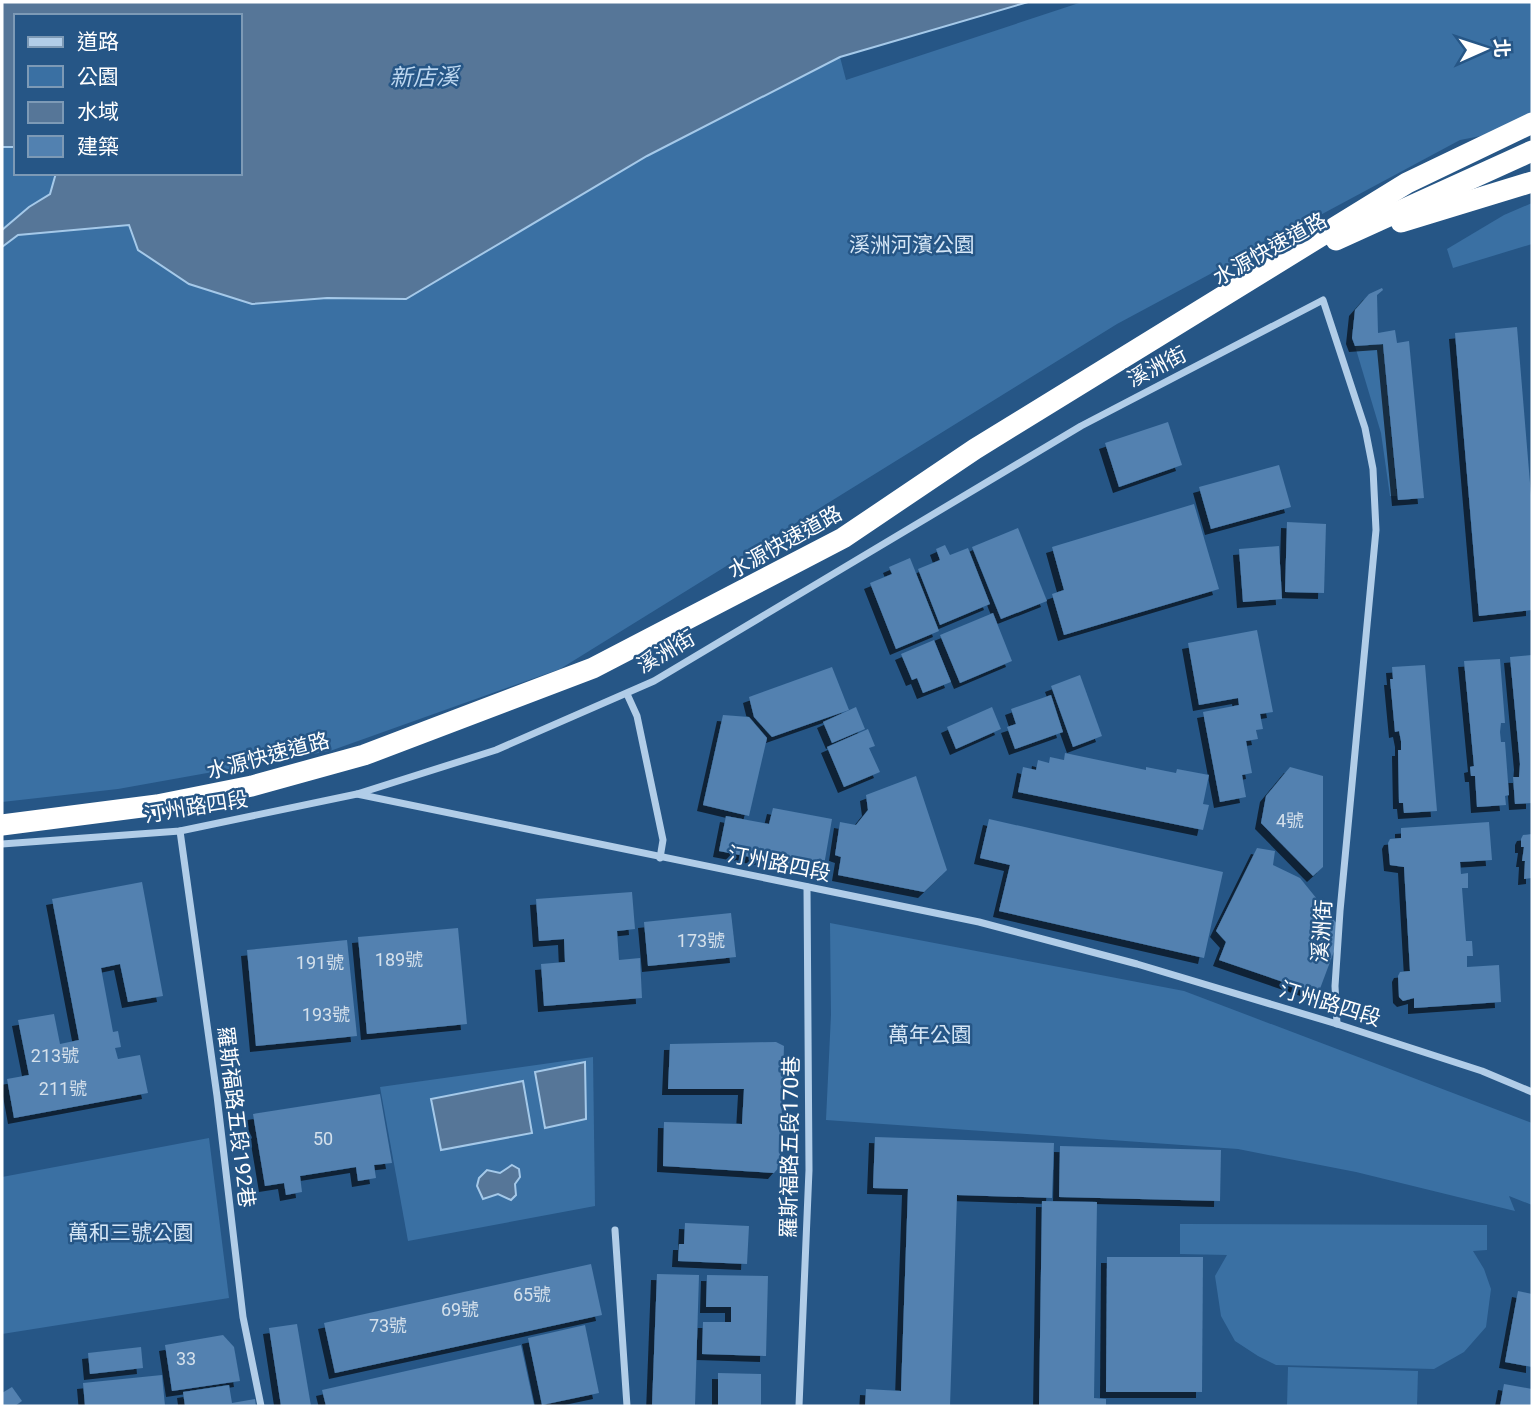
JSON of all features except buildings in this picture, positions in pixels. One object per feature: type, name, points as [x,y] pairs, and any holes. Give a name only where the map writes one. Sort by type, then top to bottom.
[{"type":"highway","points":[[1407,183],[1532,123]]},
{"type":"highway","points":[[1407,183],[1482,161],[1532,153]]},
{"type":"highway","name":"水源快速道路","points":[[2,827],[182,804],[284,780],[414,741],[594,669],[810,560],[1149,345],[1319,248],[1532,153]]},
{"type":"highway","points":[[1319,248],[1532,182]]},
{"type":"highway","name":"水源快速道路","points":[[2,827],[158,805],[252,786],[364,755],[593,668],[843,538],[975,449],[1407,183]]},
{"type":"street","name":"溪洲街","points":[[357,794],[496,750],[654,681],[1080,426],[1323,300],[1365,428],[1373,469],[1376,530],[1340,911],[1335,986],[1337,1024]]},
{"type":"street","points":[[626,694],[637,716],[663,840],[660,858]]},
{"type":"street","name":"汀州路四段","points":[[2,844],[180,831],[357,794],[992,926],[1137,964],[1337,1024],[1482,1071],[1532,1091]]},
{"type":"street","name":"羅斯福路五段192巷","points":[[180,831],[217,1096],[243,1317],[261,1406]]},
{"type":"street","name":"羅斯福路五段170巷","points":[[799,1406],[808,1170],[807,887]]},
{"type":"street","points":[[615,1230],[627,1406]]},
{"type":"green space","name":"溪洲河濱公園","points":[[1082,2],[1532,2],[1532,126],[1460,140],[1117,324],[560,669],[330,751],[118,789],[2,802],[2,247],[18,235],[129,225],[138,250],[189,284],[252,304],[327,298],[647,156],[840,57],[846,80]]},
{"type":"green space","points":[[2,147],[14,147],[14,175],[55,175],[50,194],[29,207],[2,231]]},
{"type":"green space","points":[[1532,203],[1532,244],[1453,268],[1447,249],[1504,215]]},
{"type":"green space","points":[[1383,344],[1397,496],[1390,496],[1381,433],[1355,346]]},
{"type":"green space","name":"萬年公園","points":[[830,923],[1184,991],[1532,1123],[1532,1205],[1509,1196],[1515,1211],[1356,1172],[1238,1149],[826,1120],[831,1015]]},
{"type":"green space","points":[[593,1057],[595,1206],[408,1241],[380,1087]]},
{"type":"green space","name":"萬和三號公園","points":[[209,1138],[229,1298],[2,1334],[2,1177]]},
{"type":"green space","points":[[1180,1224],[1487,1225],[1487,1250],[1473,1251],[1484,1269],[1491,1289],[1486,1327],[1464,1352],[1434,1369],[1276,1365],[1235,1341],[1221,1316],[1215,1276],[1227,1255],[1180,1254]]},
{"type":"green space","points":[[1288,1367],[1418,1371],[1417,1406],[1287,1406]]},
{"type":"water","name":"新店溪","points":[[2,2],[1028,2],[840,57],[647,156],[406,299],[327,298],[252,304],[189,284],[138,250],[129,225],[18,235],[2,247],[2,230],[29,207],[50,194],[55,175],[242,175],[242,14],[14,14],[14,147],[2,147]]},
{"type":"water","points":[[585,1062],[586,1119],[545,1128],[535,1072]]},
{"type":"water","points":[[523,1081],[532,1133],[441,1150],[431,1099]]},
{"type":"water","points":[[512,1165],[519,1169],[520,1177],[515,1184],[516,1195],[511,1200],[498,1194],[483,1199],[477,1186],[479,1178],[487,1170],[500,1173]]}]
